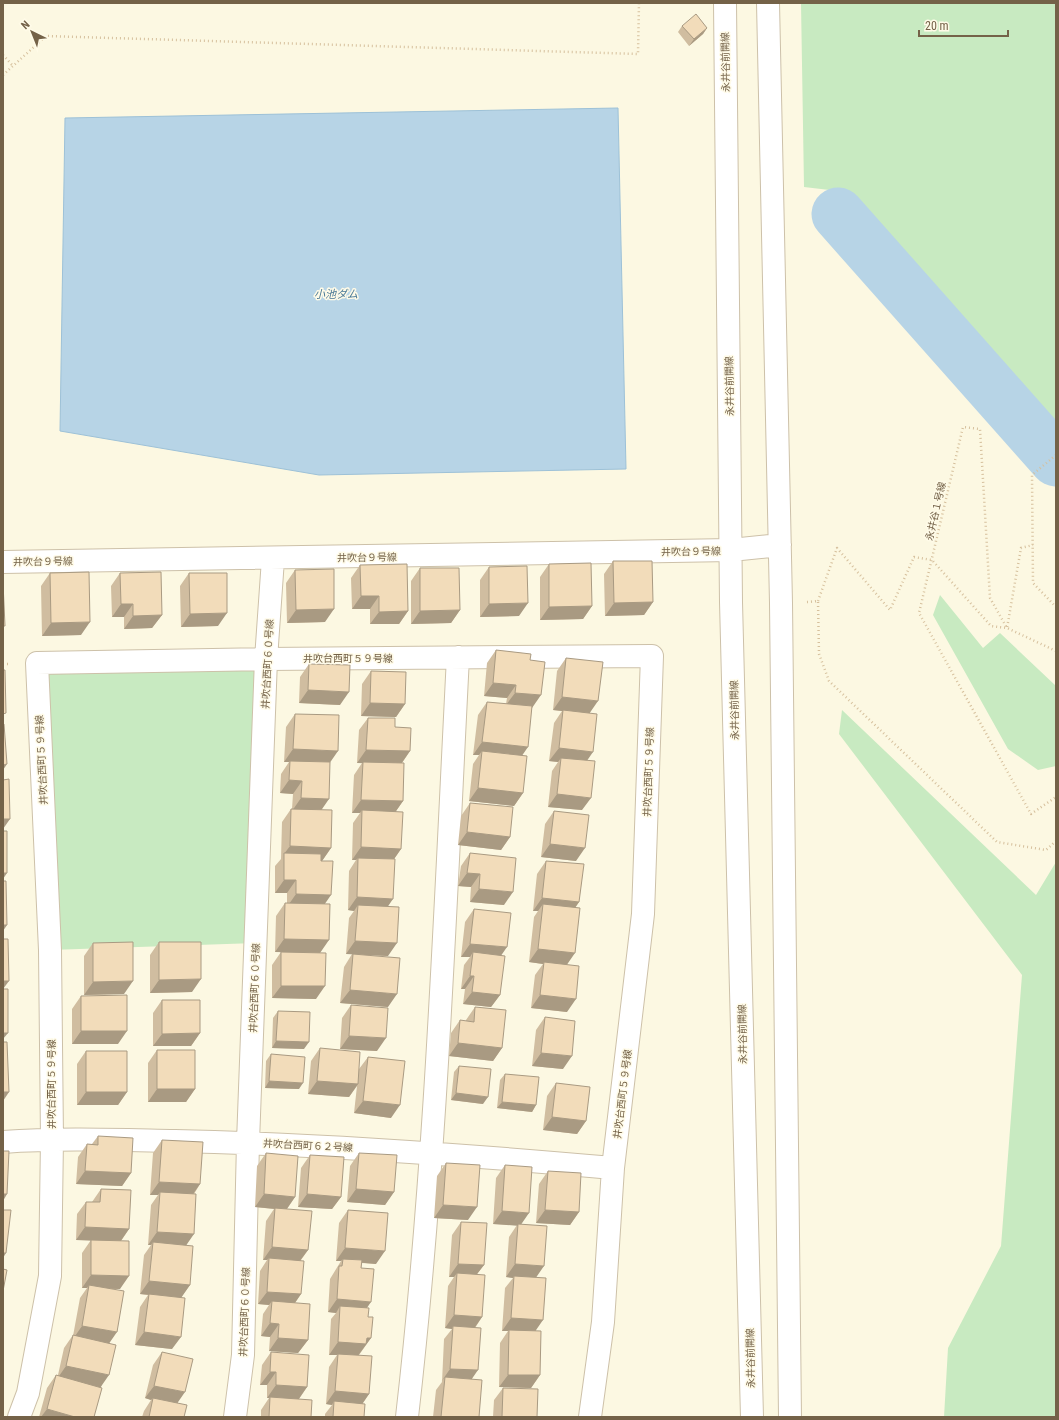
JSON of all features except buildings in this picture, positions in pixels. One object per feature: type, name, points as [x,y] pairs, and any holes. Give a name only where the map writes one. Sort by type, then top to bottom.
[{"type":"street","name":"永井谷前開線","points":[[725,3],[731,550],[752,1417]]},
{"type":"street","points":[[768,3],[781,604],[790,1417]]},
{"type":"street","name":"井吹台９号線","points":[[3,562],[273,559],[731,550],[780,546]]},
{"type":"street","name":"井吹台西町６０号線","points":[[235,1417],[243,1355],[248,1142],[266,659],[273,559]]},
{"type":"street","name":"井吹台西町５９号線","points":[[19,1417],[28,1393],[50,1276],[52,1139],[50,950],[37,663],[266,659],[652,656],[643,914],[613,1168],[603,1322],[590,1417]]},
{"type":"street","points":[[407,1417],[420,1308],[432,1152],[458,657]]},
{"type":"street","name":"井吹台西町６２号線","points":[[3,1142],[52,1139],[248,1142],[432,1152],[613,1168]]},
{"type":"path","points":[[3,75],[46,36],[638,54],[639,3]]},
{"type":"path","points":[[3,55],[12,66]]},
{"type":"path","name":"永井谷１号線","points":[[1007,628],[990,598],[980,429],[963,427],[920,613],[1031,814],[1056,797]]},
{"type":"path","points":[[1056,455],[1032,475],[1033,583],[1056,607]]},
{"type":"path","points":[[1007,628],[1021,548],[1032,545]]},
{"type":"path","points":[[1056,651],[1007,628],[991,626],[932,560],[914,557],[890,610],[837,548],[818,601],[819,654],[829,681],[997,842],[1046,850],[1056,841]]},
{"type":"path","points":[[781,604],[818,601]]},
{"type":"green space","points":[[801,3],[1056,3],[1056,435],[1051,435],[838,191],[804,187]]},
{"type":"green space","points":[[940,595],[983,648],[1000,633],[1056,686],[1056,766],[1038,770],[1008,749],[933,615]]},
{"type":"green space","points":[[266,659],[256,943],[50,950],[37,663]]},
{"type":"green space","points":[[842,710],[1036,895],[1056,862],[1056,1417],[944,1417],[948,1348],[1001,1246],[1022,975],[839,734]]},
{"type":"water","name":"小池ダム","points":[[618,108],[626,469],[319,475],[60,431],[65,118]]},
{"type":"waterway","points":[[838,214],[1056,460]]}]
